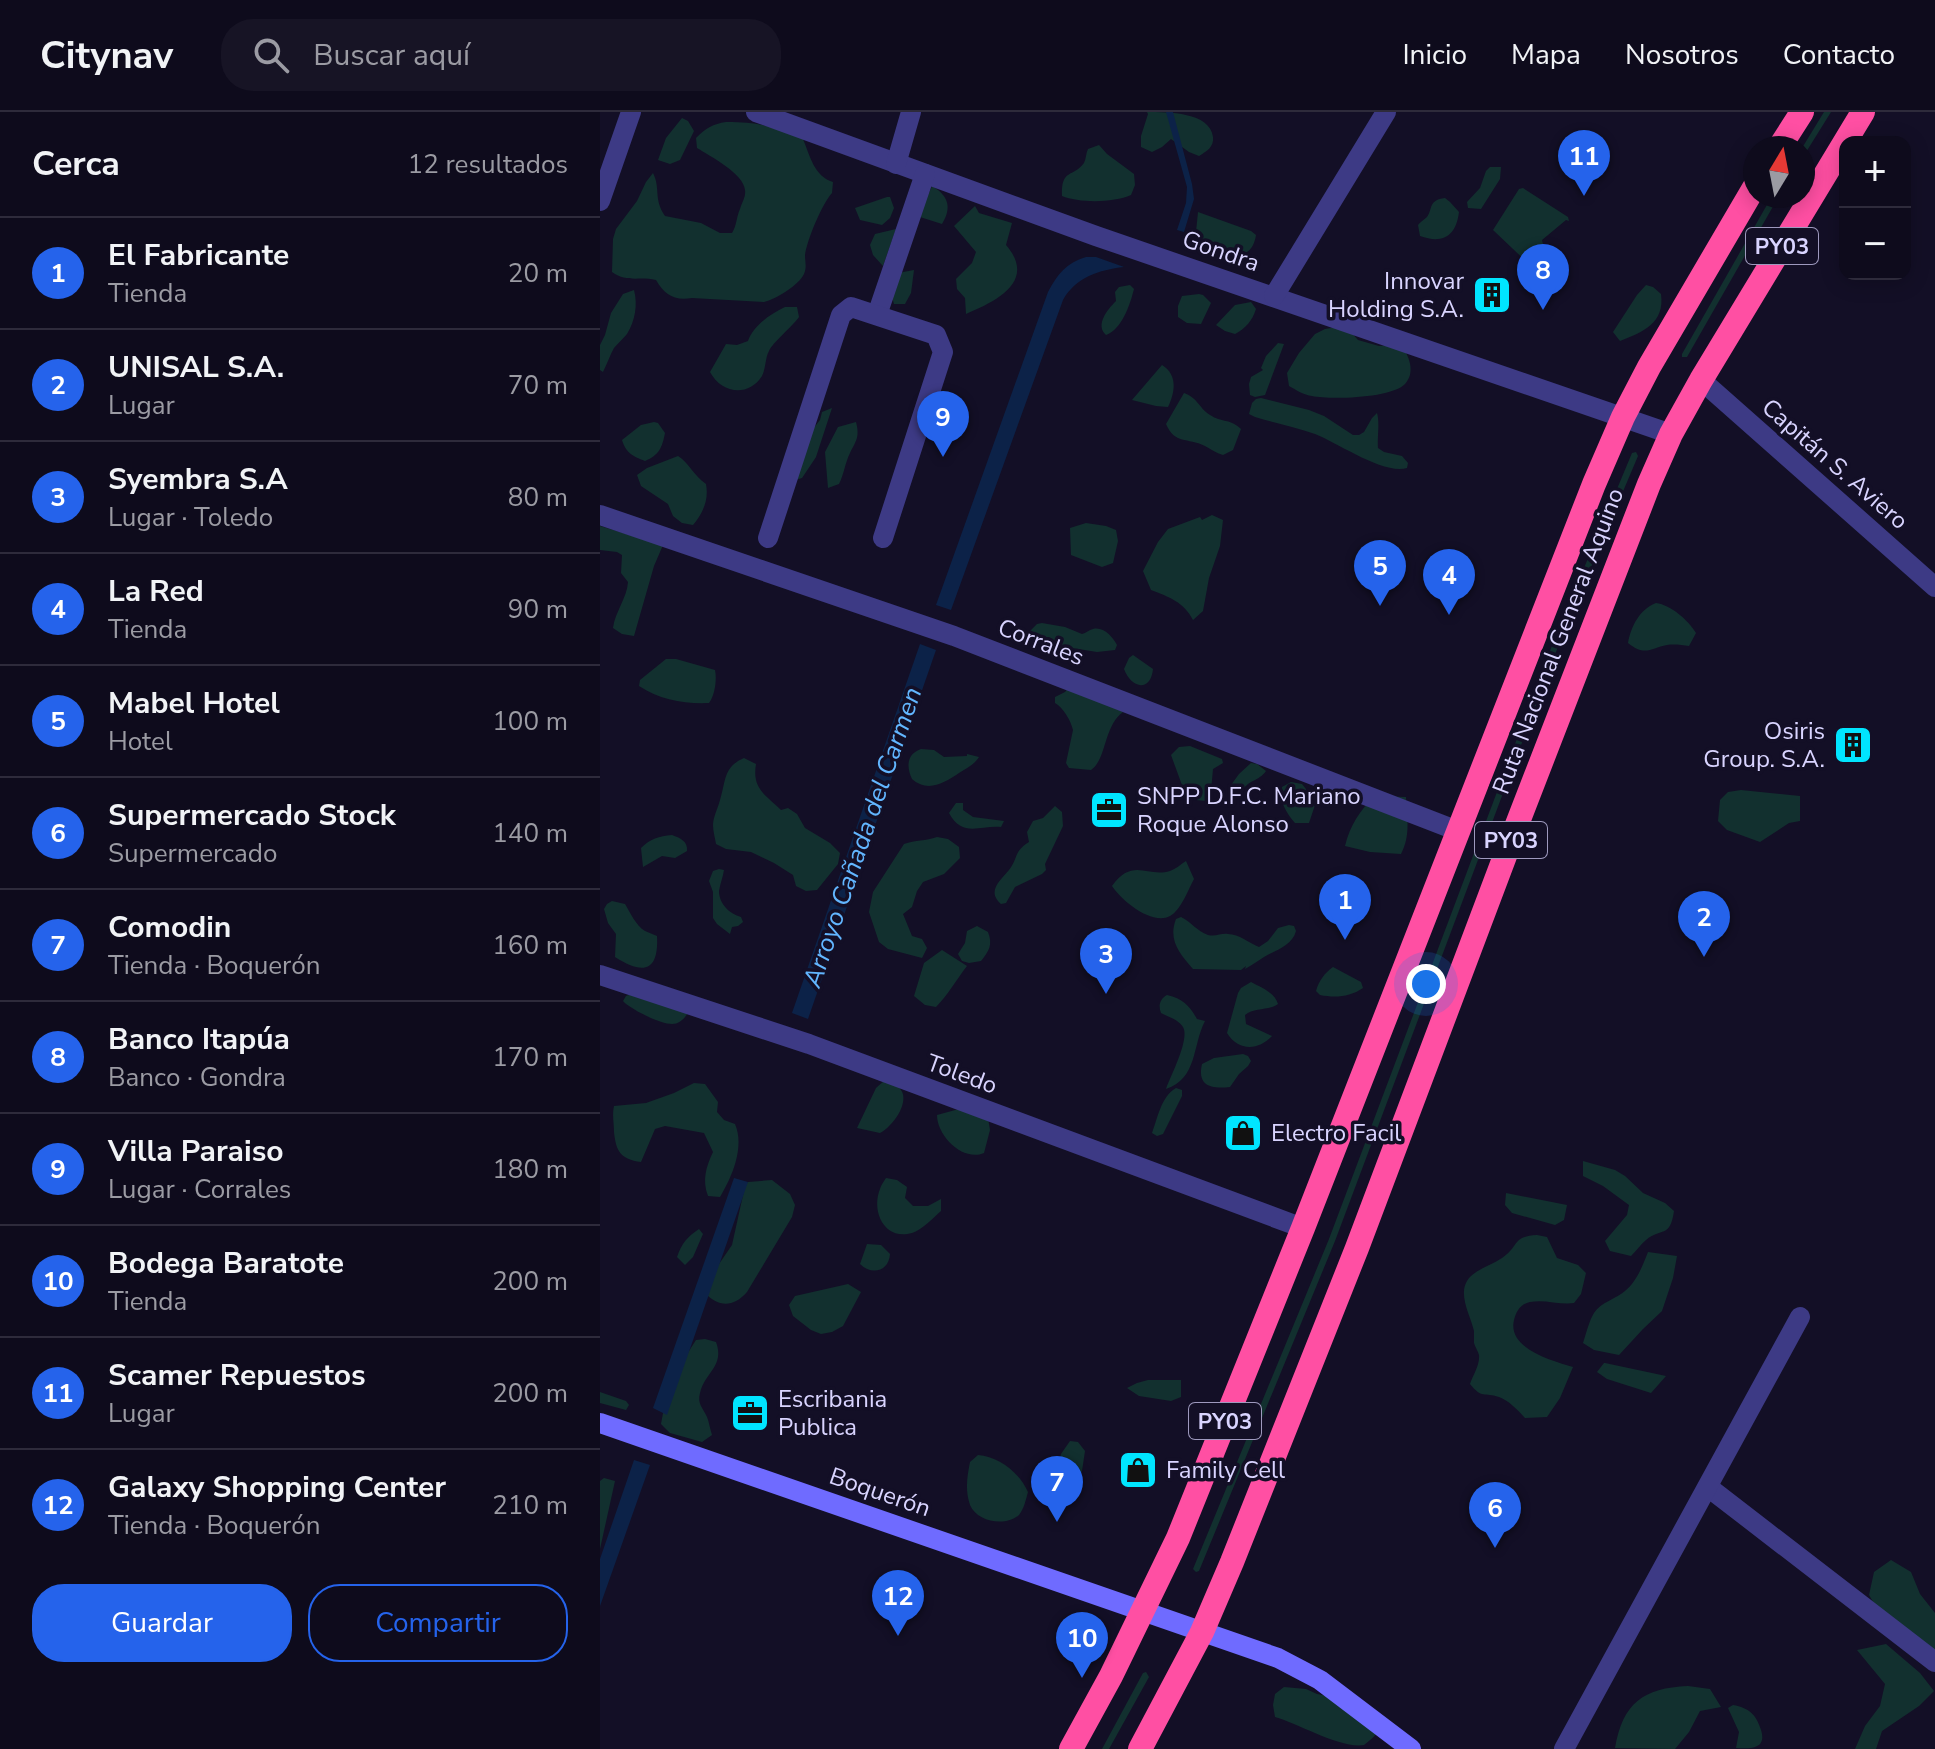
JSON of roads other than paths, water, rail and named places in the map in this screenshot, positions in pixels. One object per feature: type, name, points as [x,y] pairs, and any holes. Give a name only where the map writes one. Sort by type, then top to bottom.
[{"type":"highway","points":[[1787,136],[1802,112]]},
{"type":"highway","name":"Ruta Nacional General Aquino","points":[[1140,1749],[1202,1632],[1232,1562],[1357,1248],[1628,535],[1671,434],[1863,112]]},
{"type":"highway","name":"Ruta Nacional General Aquino","points":[[1071,1749],[1111,1676],[1178,1538],[1623,417],[1743,206]]},
{"type":"street","points":[[600,201],[631,112]]},
{"type":"street","name":"Gondra","points":[[756,112],[1096,236],[1671,434]]},
{"type":"street","points":[[896,164],[911,112]]},
{"type":"street","points":[[1274,296],[1386,112]]},
{"type":"street","points":[[877,315],[925,174]]},
{"type":"street","points":[[768,538],[841,315],[851,307],[936,335],[943,352],[883,538]]},
{"type":"street","name":"Capitán S. Aviero","points":[[1701,380],[1935,587]]},
{"type":"street","name":"Corrales","points":[[600,515],[924,625],[1458,831]]},
{"type":"street","name":"Toledo","points":[[600,975],[797,1040],[1303,1228]]},
{"type":"street","points":[[1564,1749],[1800,1317]]},
{"type":"street","name":"Boquerón","points":[[600,1423],[1278,1658],[1320,1680],[1411,1749]]},
{"type":"street","points":[[1708,1487],[1935,1662]]},
{"type":"water","points":[[1166,112],[1173,112],[1192,184],[1194,199],[1184,232],[1177,230],[1186,203],[1187,187]]},
{"type":"water","points":[[1086,257],[1096,257],[1124,267],[1081,280],[1063,300],[951,610],[936,605],[1048,292],[1063,270]]},
{"type":"water","name":"Arroyo Cañada del Carmen","points":[[920,644],[936,650],[808,1019],[792,1013]]},
{"type":"water","points":[[734,1178],[748,1182],[667,1415],[653,1408]]},
{"type":"water","points":[[634,1460],[650,1465],[600,1606],[600,1559]]},
{"type":"place","name":"Scamer Repuestos","points":[[1584,196]]},
{"type":"place","name":"Innovar Holding S.A.","points":[[1492,295]]},
{"type":"place","name":"Banco Itapúa","points":[[1543,310]]},
{"type":"place","name":"Villa Paraiso","points":[[943,457]]},
{"type":"place","name":"Mabel Hotel","points":[[1380,606]]},
{"type":"place","name":"La Red","points":[[1449,615]]},
{"type":"place","name":"Osiris Group. S.A.","points":[[1853,745]]},
{"type":"place","name":"SNPP D.F.C. Mariano Roque Alonso","points":[[1109,810]]},
{"type":"place","name":"El Fabricante","points":[[1345,940]]},
{"type":"place","name":"UNISAL S.A.","points":[[1704,957]]},
{"type":"place","name":"Syembra S.A","points":[[1106,994]]},
{"type":"place","name":"Electro Facil","points":[[1243,1133]]},
{"type":"place","name":"Escribania Publica","points":[[750,1413]]},
{"type":"place","name":"Family Cell","points":[[1138,1470]]},
{"type":"place","name":"Comodin","points":[[1057,1522]]},
{"type":"place","name":"Supermercado Stock","points":[[1495,1548]]},
{"type":"place","name":"Galaxy Shopping Center","points":[[898,1636]]},
{"type":"place","name":"Bodega Baratote","points":[[1082,1678]]}]
